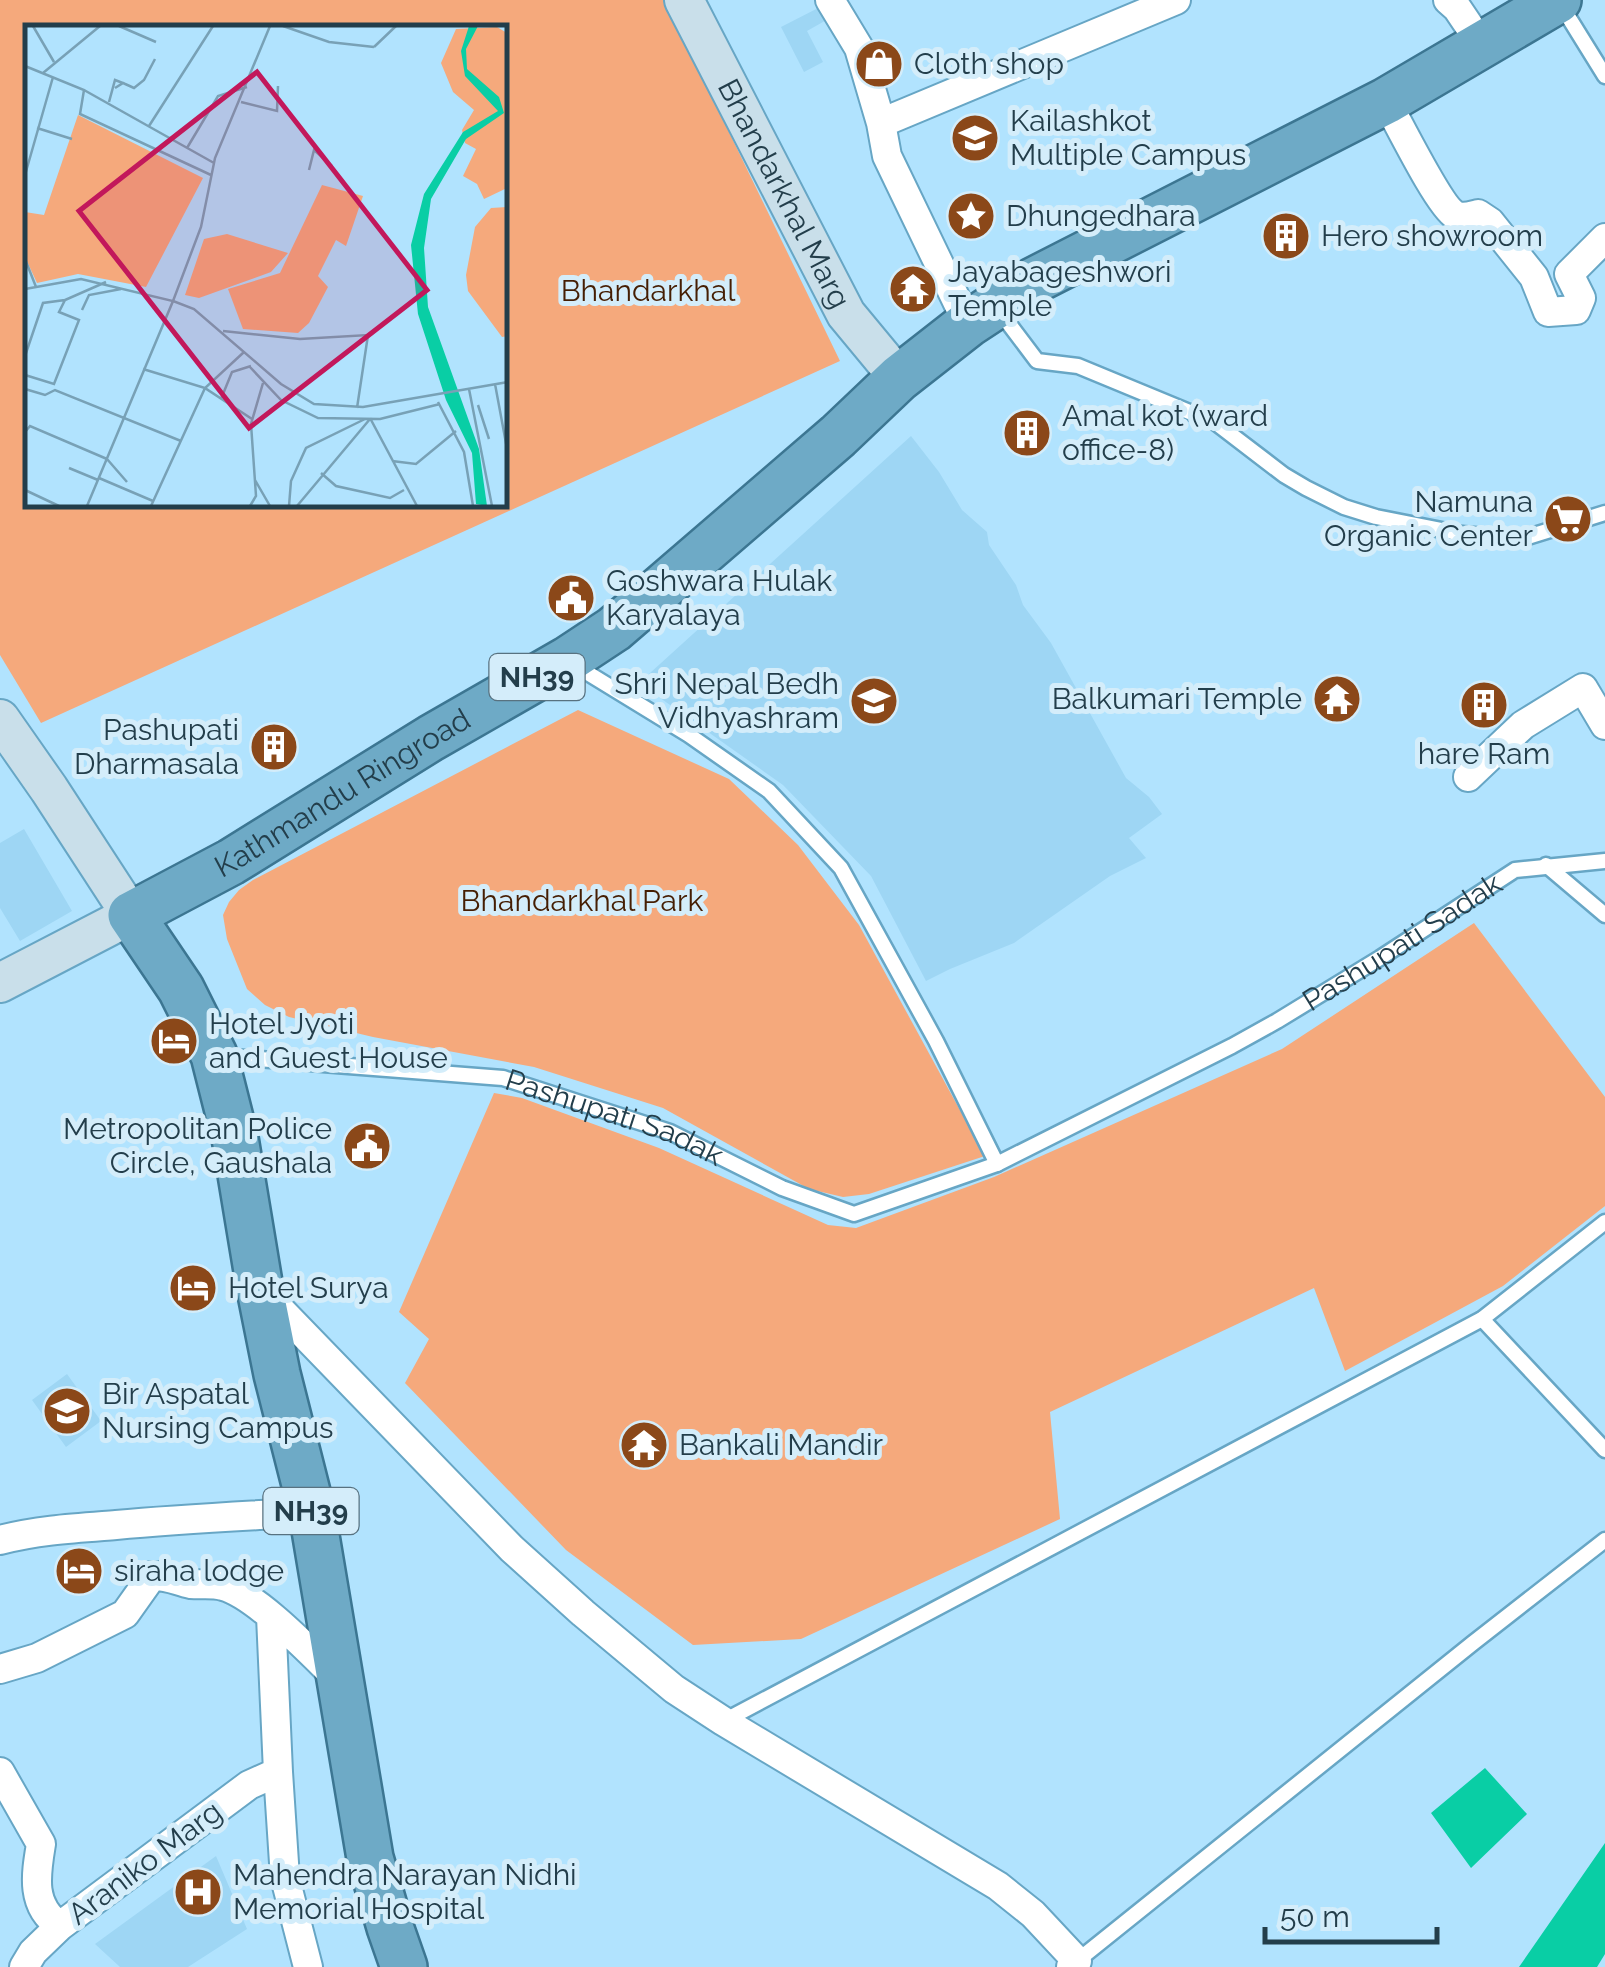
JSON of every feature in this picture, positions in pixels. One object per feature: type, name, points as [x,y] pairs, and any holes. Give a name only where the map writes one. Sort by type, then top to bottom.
[{"type":"highway","name":"Kathmandu Ringroad","points":[[131,915],[217,870],[614,629],[838,436],[899,378],[981,314],[1032,282],[1386,101],[1558,0]]},
{"type":"highway","name":"NH39","points":[[131,915],[181,989],[214,1055],[234,1138],[277,1374],[312,1512],[370,1858],[404,1967]]},
{"type":"main road","name":"Bhandarkhal Marg","points":[[684,0],[846,314],[899,378]]},
{"type":"main road","points":[[0,720],[131,915],[0,983]]},
{"type":"street","points":[[830,0],[859,48],[882,123],[887,156],[898,182],[981,314]]},
{"type":"street","points":[[882,123],[1176,0]]},
{"type":"street","points":[[1448,0],[1482,45]]},
{"type":"street","points":[[1386,101],[1452,214],[1462,218],[1478,214],[1490,222],[1534,276],[1548,312],[1576,310],[1581,298],[1569,274],[1605,238]]},
{"type":"street","points":[[1468,777],[1522,725],[1582,688],[1605,725]]},
{"type":"street","points":[[260,1289],[512,1549],[582,1613],[723,1722],[998,1886],[1033,1914],[1077,1965]]},
{"type":"street","points":[[0,1540],[70,1529],[312,1512]]},
{"type":"street","points":[[0,1668],[37,1658],[125,1614],[152,1576],[164,1575],[190,1584],[224,1586],[271,1616],[341,1682]]},
{"type":"street","points":[[271,1616],[285,1878],[308,1967]]},
{"type":"street","points":[[0,1772],[42,1844],[34,1882],[46,1916],[60,1926]]},
{"type":"street","name":"Araniko Marg","points":[[24,1967],[33,1952],[60,1926],[249,1786],[278,1772]]},
{"type":"lane","points":[[1558,0],[1605,76]]},
{"type":"lane","points":[[981,314],[1037,362],[1078,366],[1216,423],[1284,475],[1344,506],[1376,517],[1462,534],[1521,540],[1605,513]]},
{"type":"lane","points":[[567,660],[769,791],[841,868],[936,1041],[997,1164]]},
{"type":"lane","name":"Pashupati Sadak","points":[[214,1055],[503,1078],[670,1132],[782,1188],[854,1214],[997,1164],[1278,1021],[1515,870],[1605,861]]},
{"type":"lane","points":[[1546,865],[1605,915]]},
{"type":"lane","points":[[723,1722],[1482,1319],[1605,1222]]},
{"type":"lane","points":[[1482,1319],[1605,1450]]},
{"type":"lane","points":[[1077,1965],[1605,1540]]},
{"type":"shaded area","points":[[824,5],[830,18],[807,31],[823,62],[804,72],[781,27]]},
{"type":"shaded area","name":"Shri Nepal Bedh Vidhyashram","points":[[911,436],[962,510],[987,532],[989,545],[1016,585],[1023,605],[1051,643],[1126,778],[1162,814],[1129,838],[1146,858],[1110,876],[1014,943],[926,981],[871,876],[783,785],[639,683]]},
{"type":"shaded area","points":[[24,829],[72,911],[20,941],[0,908],[0,843]]},
{"type":"shaded area","name":"Bir Aspatal Nursing Campus","points":[[67,1374],[101,1421],[66,1447],[32,1400]]},
{"type":"shaded area","points":[[1485,1768],[1527,1814],[1471,1868],[1431,1813]]},
{"type":"shaded area","points":[[1605,1843],[1605,1954],[1597,1967],[1519,1967]]},
{"type":"shaded area","name":"Mahendra Narayan Nidhi Memorial Hospital","points":[[216,1856],[247,1929],[188,1967],[120,1967],[95,1944]]},
{"type":"green space","name":"Bhandarkhal","points":[[0,0],[665,0],[840,361],[41,723],[0,655]]},
{"type":"green space","name":"Bhandarkhal Park","points":[[578,710],[729,779],[798,845],[859,925],[985,1156],[869,1194],[843,1197],[809,1189],[663,1108],[534,1067],[289,1017],[265,1005],[247,989],[227,939],[223,915],[239,890]]},
{"type":"green space","points":[[1474,923],[1605,1097],[1605,1206],[1503,1286],[1345,1371],[1314,1288],[1050,1412],[1060,1519],[801,1639],[693,1645],[566,1550],[405,1383],[429,1339],[399,1312],[494,1093],[522,1098],[659,1148],[828,1225],[856,1228],[994,1177],[1282,1049]]},
{"type":"place","name":"Cloth shop","points":[[879,64]]},
{"type":"place","name":"Kailashkot Multiple Campus","points":[[975,138]]},
{"type":"place","name":"Dhungedhara","points":[[971,216]]},
{"type":"place","name":"Hero showroom","points":[[1286,236]]},
{"type":"place","name":"Jayabageshwori Temple","points":[[913,289]]},
{"type":"place","name":"Amal kot (ward office-8)","points":[[1027,433]]},
{"type":"place","name":"Namuna Organic Center","points":[[1568,519]]},
{"type":"place","name":"Goshwara Hulak Karyalaya","points":[[571,598]]},
{"type":"place","name":"Balkumari Temple","points":[[1337,699]]},
{"type":"place","name":"Shri Nepal Bedh Vidhyashram","points":[[874,701]]},
{"type":"place","name":"hare Ram","points":[[1484,705]]},
{"type":"place","name":"Pashupati Dharmasala","points":[[274,747]]},
{"type":"place","name":"Hotel Jyoti and Guest House","points":[[174,1041]]},
{"type":"place","name":"Metropolitan Police Circle, Gaushala","points":[[367,1146]]},
{"type":"place","name":"Hotel Surya","points":[[193,1288]]},
{"type":"place","name":"Bir Aspatal Nursing Campus","points":[[67,1411]]},
{"type":"place","name":"Bankali Mandir","points":[[644,1445]]},
{"type":"place","name":"siraha lodge","points":[[79,1571]]},
{"type":"place","name":"Mahendra Narayan Nidhi Memorial Hospital","points":[[198,1892]]}]
